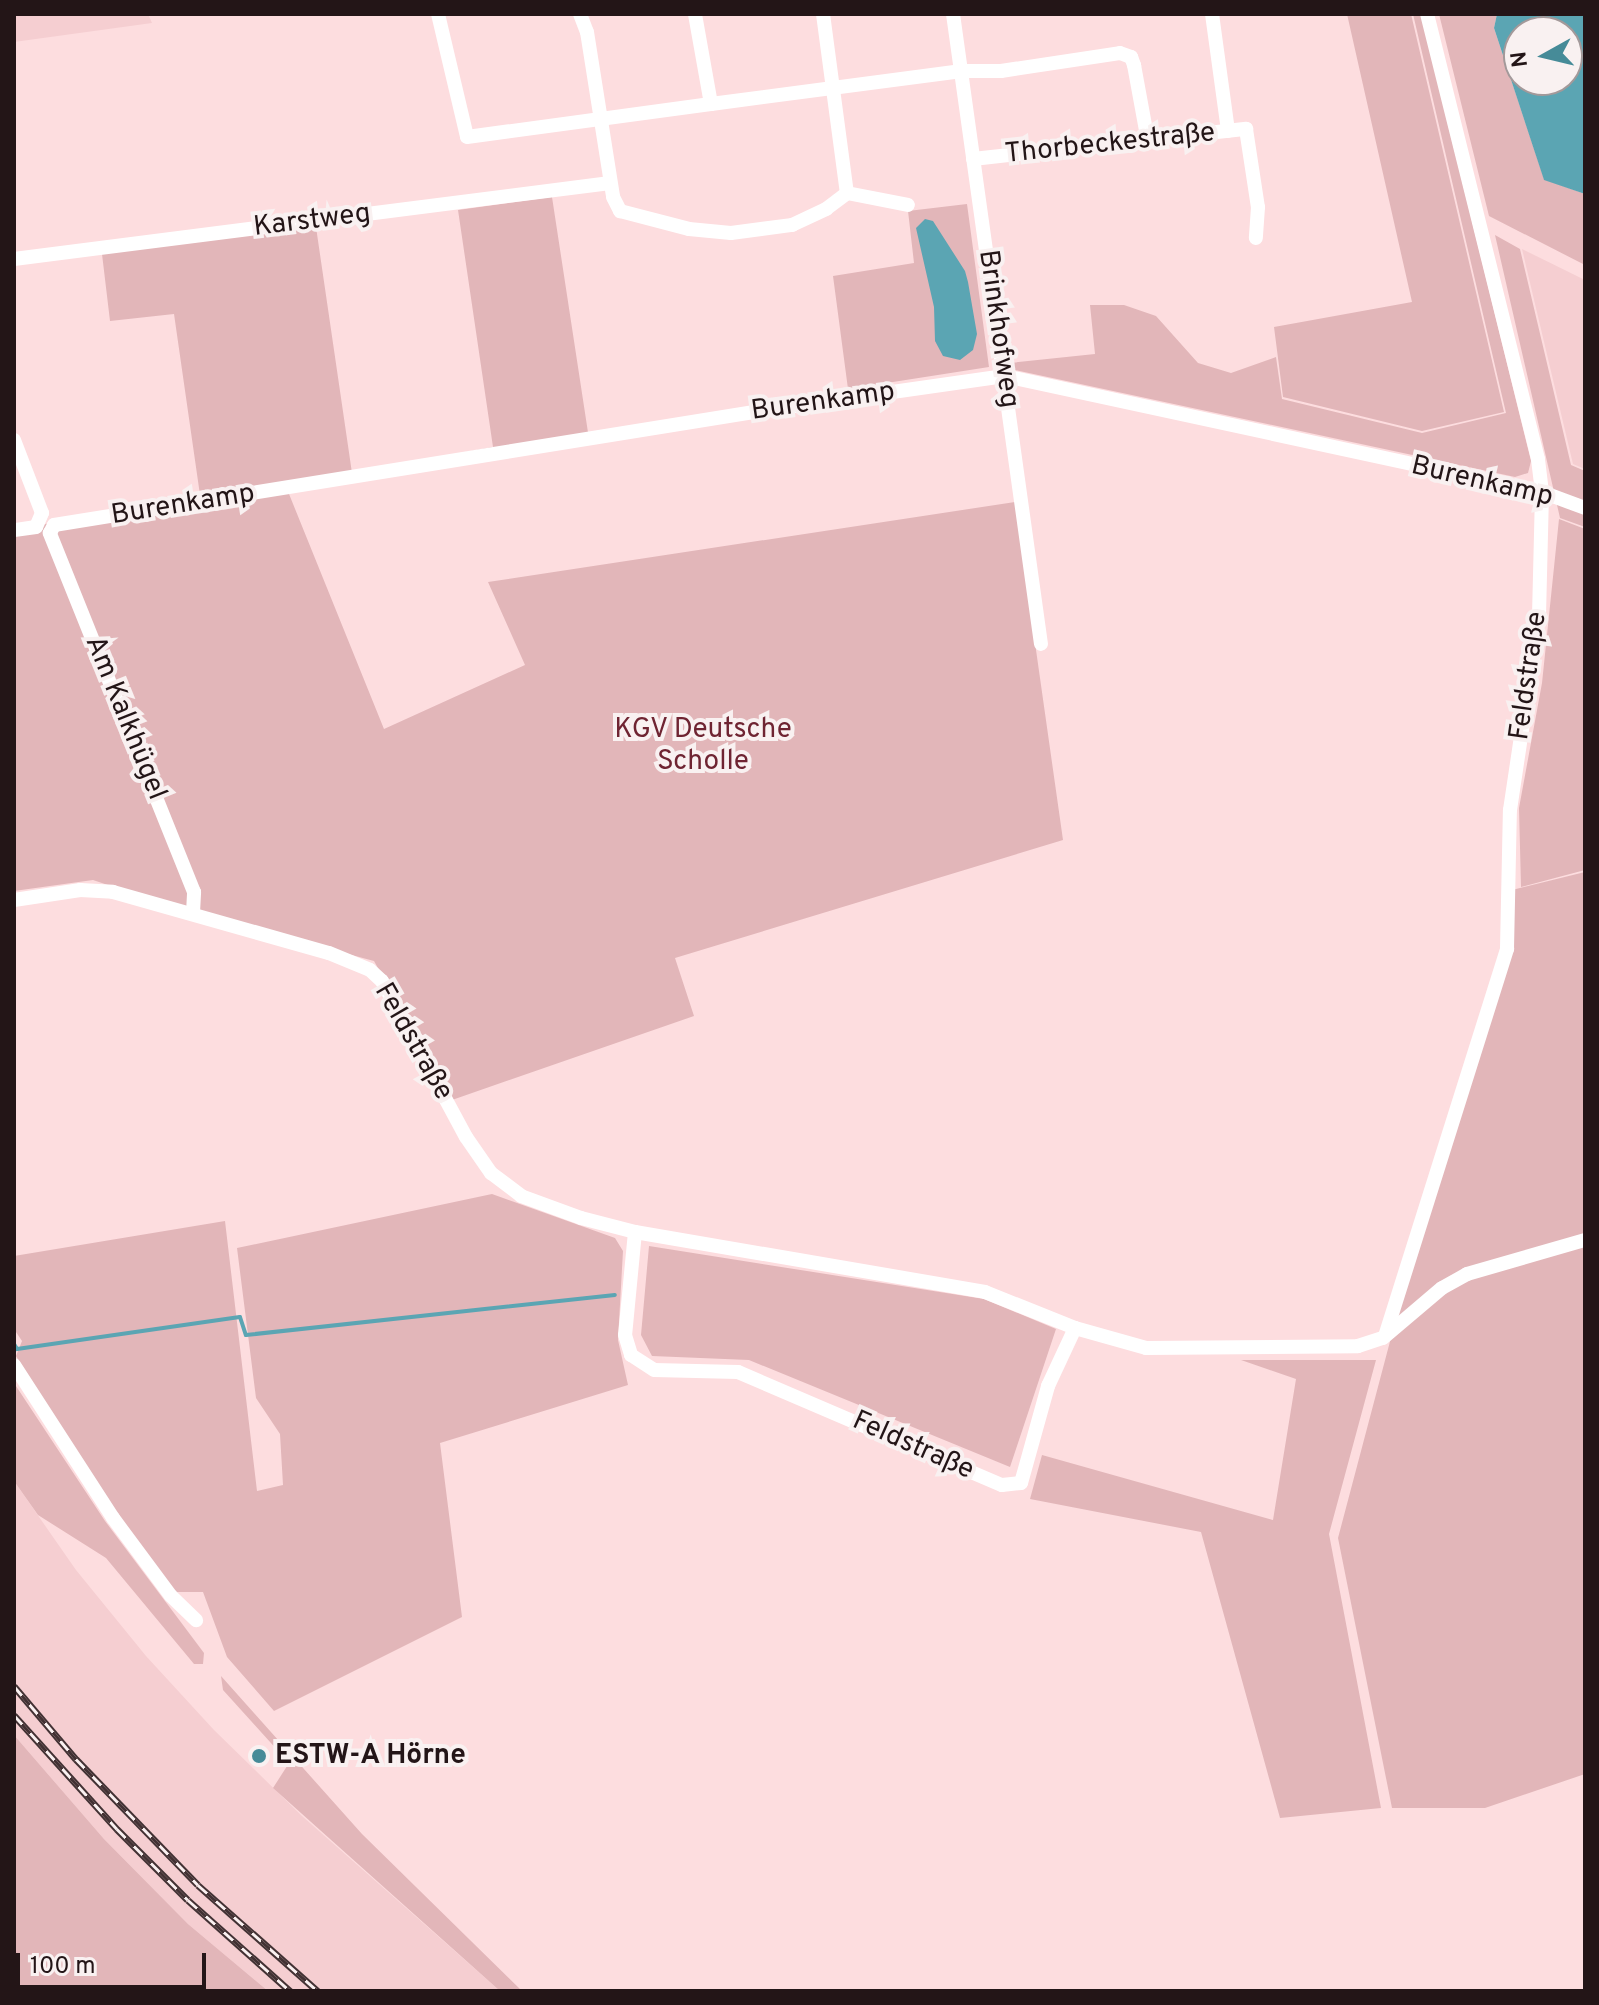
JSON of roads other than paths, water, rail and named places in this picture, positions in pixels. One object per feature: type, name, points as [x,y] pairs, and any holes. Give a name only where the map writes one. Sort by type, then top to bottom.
[{"type":"street","points":[[438,14],[467,137],[962,71],[1001,71],[1120,53],[1131,57],[1148,141]]},
{"type":"street","points":[[580,14],[587,32],[610,183],[620,211],[689,229],[731,233],[792,225],[826,209],[847,193],[908,205]]},
{"type":"street","points":[[695,14],[711,104]]},
{"type":"street","points":[[823,14],[847,193]]},
{"type":"street","name":"Brinkhofweg","points":[[953,14],[1041,644]]},
{"type":"street","points":[[1212,14],[1228,131]]},
{"type":"street","name":"Feldstraße","points":[[14,900],[80,890],[113,892],[329,953],[370,970],[382,981],[466,1137],[491,1173],[521,1196],[581,1218],[635,1232],[985,1292],[1075,1328],[1146,1348],[1358,1346],[1383,1338],[1507,949],[1510,810],[1539,616],[1542,492],[1538,459],[1427,14]]},
{"type":"street","name":"Thorbeckestraße","points":[[973,159],[1246,129],[1258,207],[1256,238]]},
{"type":"street","name":"Karstweg","points":[[14,259],[610,183]]},
{"type":"street","name":"Burenkamp","points":[[14,530],[766,410],[1005,376],[1542,492],[1585,508]]},
{"type":"street","name":"Am Kalkhügel","points":[[14,440],[194,892],[193,913]]},
{"type":"street","name":"Feldstraße","points":[[635,1232],[625,1335],[631,1355],[654,1370],[738,1372],[1002,1485],[1021,1483],[1048,1386],[1075,1328]]},
{"type":"street","name":"Feldstraße","points":[[1386,1333],[1442,1288],[1467,1274],[1585,1240]]},
{"type":"street","points":[[14,1365],[113,1518],[171,1596],[196,1620]]},
{"type":"water","points":[[1497,14],[1585,14],[1585,194],[1544,180],[1516,96],[1583,96],[1583,16],[1503,16],[1503,55],[1494,28]]},
{"type":"water","points":[[925,219],[933,221],[965,271],[968,282],[977,334],[973,350],[960,360],[943,356],[935,341],[934,307],[916,228]]},
{"type":"waterway","points":[[14,1344],[17,1349],[240,1317],[246,1335],[615,1295]]},
{"type":"railway","points":[[14,1686],[76,1759],[198,1885],[318,1991]]},
{"type":"railway","points":[[14,1715],[117,1829],[188,1900],[290,1991]]},
{"type":"place","name":"ESTW-A Hörne","points":[[259,1756]]},
{"type":"park label","name":"KGV Deutsche Scholle","points":[[703,746]]}]
